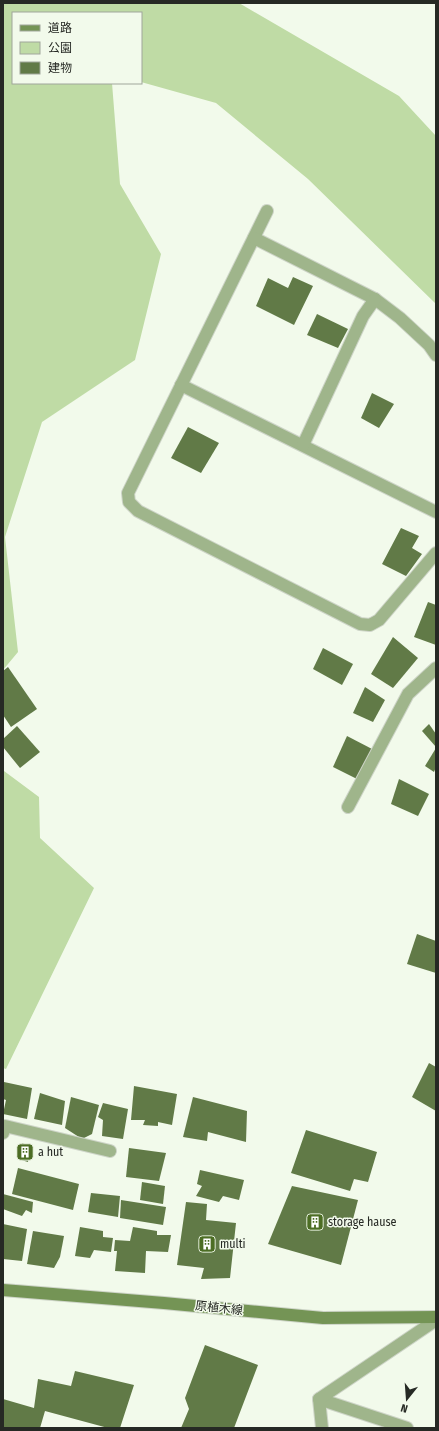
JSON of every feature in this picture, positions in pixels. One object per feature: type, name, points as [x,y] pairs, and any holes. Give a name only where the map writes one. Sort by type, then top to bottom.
[{"type":"main road","name":"原植木線","points":[[3,1290],[323,1318],[436,1317]]},
{"type":"street","points":[[267,211],[128,494],[129,502],[138,511],[360,624],[370,625],[380,620],[436,553]]},
{"type":"street","points":[[254,238],[375,299],[400,318],[436,354]]},
{"type":"street","points":[[303,445],[363,316],[375,299]]},
{"type":"street","points":[[181,385],[436,512]]},
{"type":"street","points":[[348,807],[408,694],[436,668]]},
{"type":"street","points":[[3,1133],[5,1126],[110,1151]]},
{"type":"street","points":[[319,1399],[436,1320]]},
{"type":"street","points":[[319,1399],[322,1428]]},
{"type":"street","points":[[319,1399],[407,1428]]},
{"type":"green space","points":[[3,3],[239,3],[399,96],[436,136],[436,304],[308,179],[216,103],[142,82],[142,12],[12,12],[12,84],[112,84],[120,184],[161,254],[135,360],[42,422],[5,537],[18,652],[3,670]]},
{"type":"green space","points":[[3,768],[4,771],[39,797],[40,838],[94,888],[6,1069],[3,1068]]},
{"type":"building","points":[[293,277],[313,286],[294,325],[256,306],[268,278],[288,288]]},
{"type":"building","points":[[317,314],[348,329],[338,348],[307,335]]},
{"type":"building","points":[[372,393],[394,404],[379,428],[361,418]]},
{"type":"building","points":[[188,427],[219,443],[201,473],[171,458]]},
{"type":"building","points":[[401,528],[419,536],[412,548],[422,554],[406,576],[382,564]]},
{"type":"building","points":[[428,602],[436,605],[436,645],[414,637]]},
{"type":"building","points":[[393,637],[418,658],[393,688],[371,674]]},
{"type":"building","points":[[323,648],[353,664],[342,685],[313,669]]},
{"type":"building","points":[[8,667],[37,709],[11,727],[3,715],[3,671]]},
{"type":"building","points":[[365,687],[385,700],[373,722],[353,713]]},
{"type":"building","points":[[429,724],[436,734],[436,747],[422,731]]},
{"type":"building","points":[[17,726],[40,752],[20,768],[3,747],[3,739]]},
{"type":"building","points":[[347,736],[374,750],[359,780],[333,767]]},
{"type":"building","points":[[436,748],[436,767],[434,772],[425,766]]},
{"type":"building","points":[[399,779],[429,794],[418,816],[391,804]]},
{"type":"building","points":[[417,934],[436,941],[436,973],[407,964]]},
{"type":"building","points":[[429,1063],[436,1067],[436,1111],[412,1097]]},
{"type":"building","points":[[4,1082],[32,1088],[27,1119],[3,1114],[6,1100],[3,1099]]},
{"type":"building","points":[[134,1086],[177,1094],[172,1125],[158,1122],[158,1126],[143,1125],[145,1120],[131,1120]]},
{"type":"building","points":[[40,1093],[65,1101],[62,1125],[34,1119]]},
{"type":"building","points":[[71,1097],[99,1105],[92,1134],[82,1139],[65,1128]]},
{"type":"building","points":[[193,1097],[247,1111],[246,1142],[208,1132],[207,1141],[183,1137]]},
{"type":"building","points":[[103,1103],[128,1109],[123,1139],[102,1136],[103,1120],[98,1117]]},
{"type":"building","points":[[306,1130],[377,1152],[368,1182],[354,1179],[350,1191],[291,1173]]},
{"type":"building","name":"a hut","points":[[22,1143],[30,1146],[28,1162],[18,1159]]},
{"type":"building","points":[[129,1148],[166,1153],[159,1181],[126,1177]]},
{"type":"building","points":[[18,1168],[79,1184],[73,1210],[12,1194]]},
{"type":"building","points":[[200,1170],[244,1180],[239,1200],[223,1196],[219,1202],[196,1196],[202,1186],[197,1184]]},
{"type":"building","points":[[142,1182],[165,1186],[163,1204],[140,1200]]},
{"type":"building","name":"storage hause","points":[[292,1186],[358,1200],[341,1265],[268,1244]]},
{"type":"building","points":[[91,1193],[120,1196],[118,1217],[88,1212]]},
{"type":"building","points":[[3,1194],[33,1202],[32,1213],[26,1210],[22,1216],[3,1209]]},
{"type":"building","points":[[121,1200],[166,1207],[163,1225],[120,1218]]},
{"type":"building","name":"multi","points":[[186,1202],[207,1204],[206,1220],[236,1223],[230,1278],[201,1279],[204,1268],[177,1265]]},
{"type":"building","points":[[3,1224],[27,1229],[22,1261],[3,1259]]},
{"type":"building","points":[[80,1227],[103,1231],[103,1237],[113,1238],[111,1252],[94,1250],[90,1258],[75,1256]]},
{"type":"building","points":[[133,1227],[157,1231],[157,1235],[171,1235],[168,1252],[146,1251],[145,1273],[115,1271],[117,1251],[114,1251],[115,1240],[130,1241]]},
{"type":"building","points":[[33,1231],[64,1236],[60,1257],[54,1268],[27,1264]]},
{"type":"building","points":[[205,1345],[258,1365],[234,1428],[181,1428],[189,1409],[185,1398]]},
{"type":"building","points":[[75,1371],[134,1385],[120,1428],[108,1428],[45,1411],[40,1428],[3,1428],[3,1399],[34,1408],[38,1379],[71,1386]]},
{"type":"place","name":"a hut","points":[[25,1152]]},
{"type":"place","name":"storage hause","points":[[315,1222]]},
{"type":"place","name":"multi","points":[[207,1244]]}]
